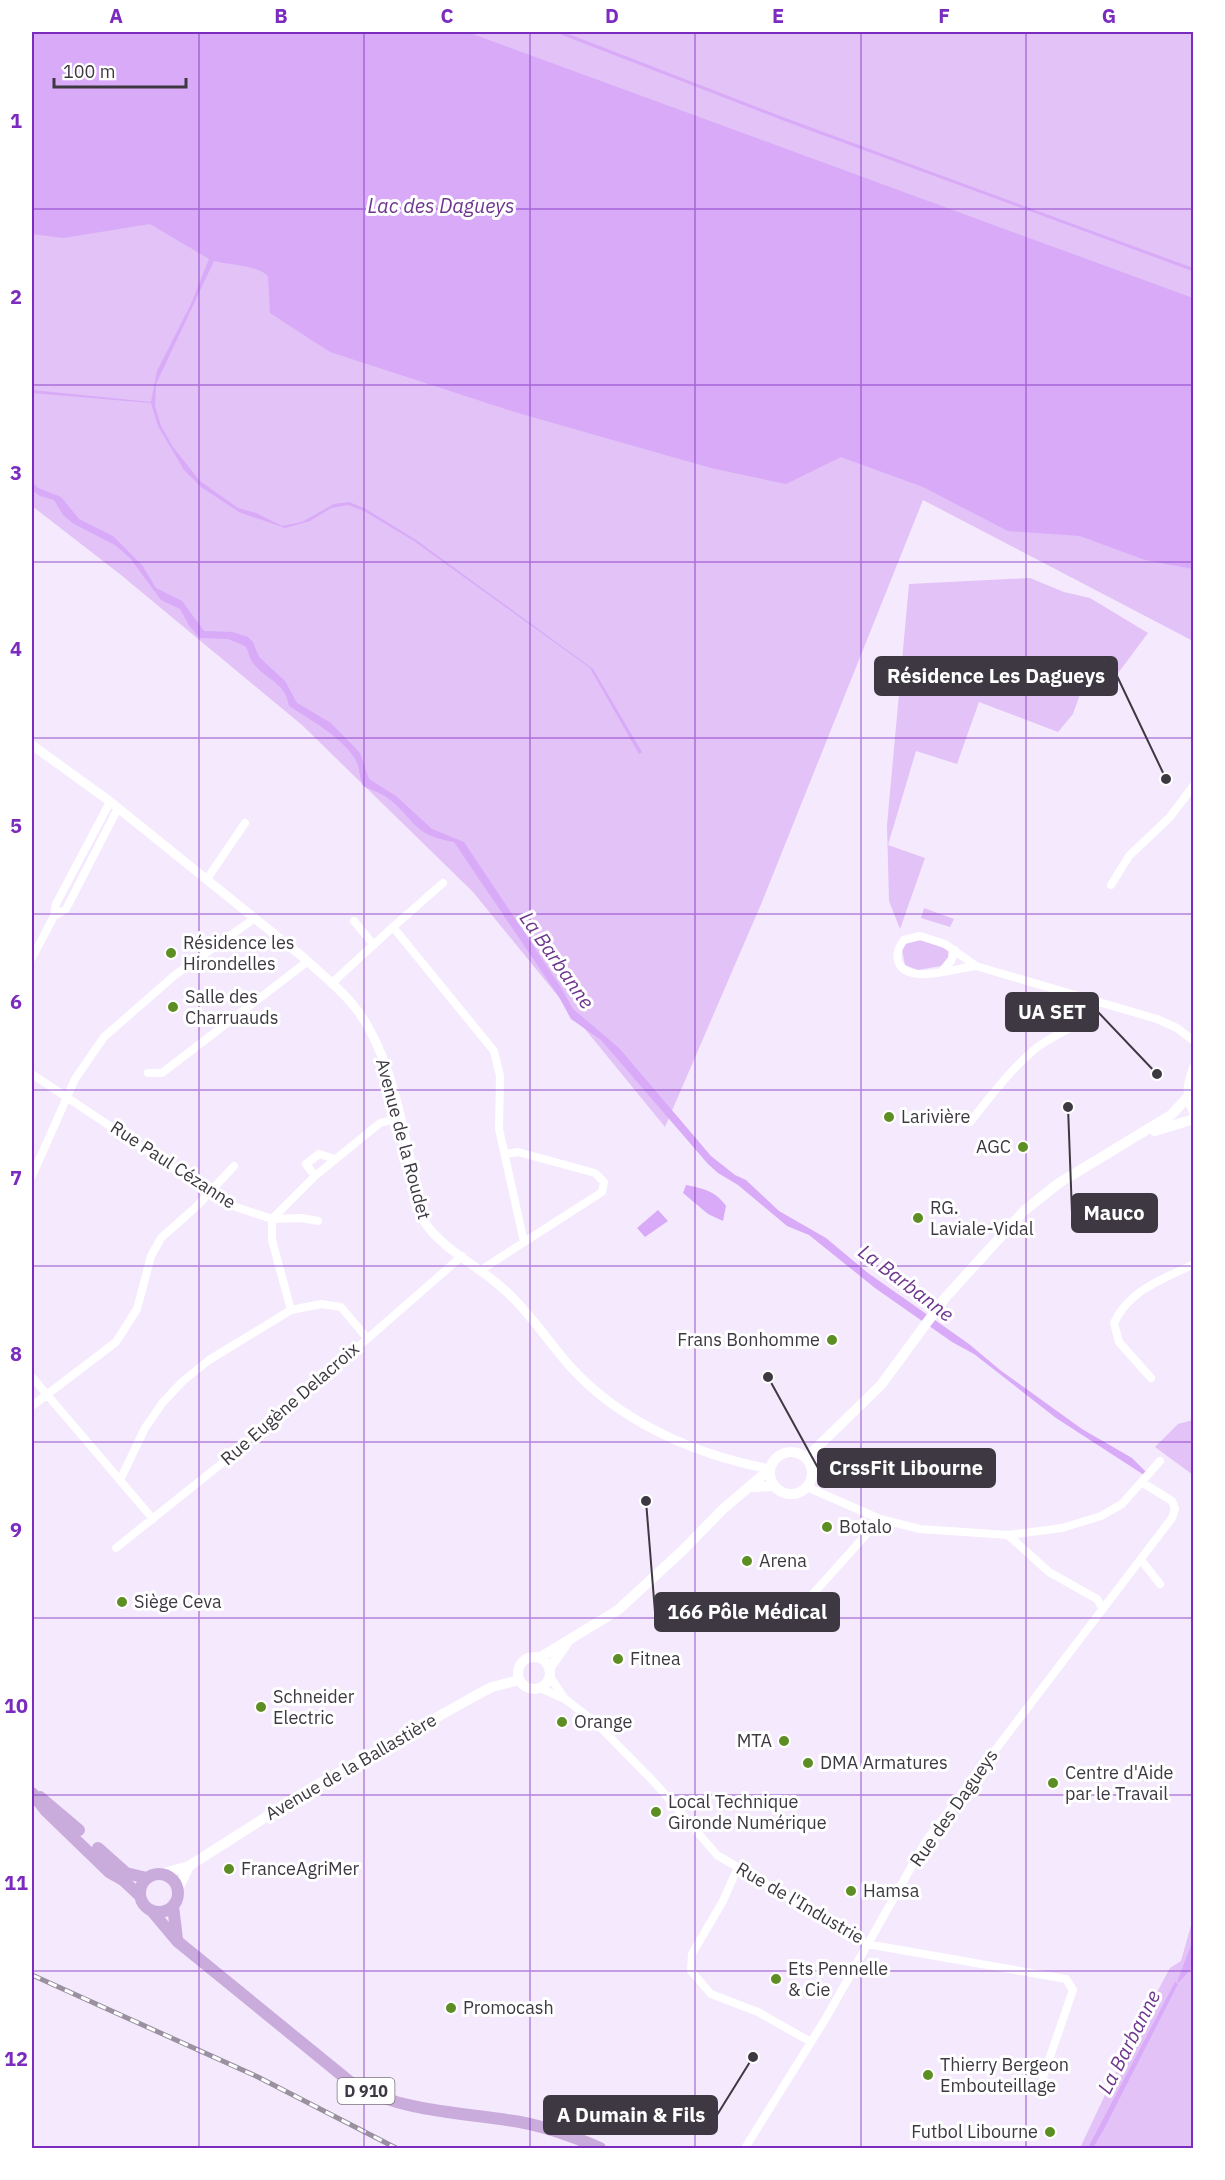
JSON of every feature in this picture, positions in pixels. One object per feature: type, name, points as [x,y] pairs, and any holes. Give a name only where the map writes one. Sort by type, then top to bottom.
[{"type":"main road","points":[[1194,1068],[1189,1081],[1188,1097],[1194,1112]]},
{"type":"main road","points":[[806,1458],[881,1385],[945,1298],[1025,1210],[1059,1183],[1171,1115],[1188,1097]]},
{"type":"main road","points":[[1138,1137],[1194,1119]]},
{"type":"main road","points":[[569,1641],[540,1688],[528,1688],[519,1680],[518,1674],[522,1663],[527,1659],[538,1658],[618,1610],[723,1509],[770,1469],[776,1458],[788,1452],[806,1458],[812,1472],[807,1487],[795,1494],[788,1494],[774,1486],[752,1485]]},
{"type":"main road","points":[[770,1469],[774,1486]]},
{"type":"main road","points":[[538,1658],[550,1673]]},
{"type":"main road","name":"Avenue de la Ballastière","points":[[161,1874],[189,1866],[313,1788],[473,1697],[492,1687],[519,1680]]},
{"type":"main road","points":[[32,1792],[51,1805],[126,1873],[147,1878],[161,1874],[172,1878],[178,1889]]},
{"type":"main road","points":[[32,1792],[46,1812],[110,1872],[123,1880],[151,1910],[163,1911],[173,1906]]},
{"type":"main road","points":[[177,1941],[173,1906],[189,1866]]},
{"type":"main road","points":[[140,1896],[142,1885],[147,1878]]},
{"type":"main road","name":"D 910","points":[[151,1910],[177,1941],[220,1973],[323,2062],[355,2086],[381,2099],[436,2112],[509,2120],[538,2126],[600,2148]]},
{"type":"street","name":"Avenue de la Roudet","points":[[32,745],[110,801],[207,879],[333,982],[355,1007],[378,1049],[399,1118],[423,1220],[434,1238],[462,1256],[510,1294],[569,1365],[609,1402],[674,1440],[719,1458],[770,1469]]},
{"type":"street","points":[[1111,885],[1129,856],[1170,817],[1194,785]]},
{"type":"street","points":[[32,958],[54,916],[56,904],[110,801]]},
{"type":"street","points":[[54,916],[66,909],[118,808]]},
{"type":"street","points":[[207,879],[245,823]]},
{"type":"street","points":[[333,982],[443,883]]},
{"type":"street","points":[[32,1176],[84,1064],[104,1037],[175,975],[255,918]]},
{"type":"street","points":[[354,921],[374,945]]},
{"type":"street","points":[[393,927],[494,1051],[500,1076],[499,1129],[524,1242]]},
{"type":"street","points":[[976,966],[918,975],[904,970],[898,959],[899,948],[904,940],[913,936],[945,944],[976,966],[1157,1019],[1177,1028],[1194,1041]]},
{"type":"street","points":[[943,970],[951,961],[955,950]]},
{"type":"street","points":[[148,1073],[162,1073],[308,961]]},
{"type":"street","points":[[970,1122],[1018,1065],[1037,1048],[1090,1014],[1097,1002]]},
{"type":"street","name":"Rue Paul Cézanne","points":[[32,1074],[68,1100],[86,1108],[211,1193],[236,1207],[272,1219],[302,1218],[318,1221]]},
{"type":"street","points":[[291,1310],[272,1240],[272,1219],[335,1159],[380,1124],[399,1118]]},
{"type":"street","points":[[481,1270],[602,1192],[604,1182],[600,1177],[584,1170],[518,1152],[505,1154]]},
{"type":"street","points":[[315,1176],[306,1164],[319,1154],[335,1159]]},
{"type":"street","points":[[32,1406],[105,1353],[116,1342],[137,1309],[151,1256],[161,1238],[211,1193],[234,1166]]},
{"type":"street","name":"Rue Eugène Delacroix","points":[[116,1548],[256,1436],[462,1256]]},
{"type":"street","points":[[1150,1378],[1119,1342],[1114,1323],[1121,1307],[1134,1294],[1194,1264]]},
{"type":"street","points":[[120,1480],[145,1428],[163,1402],[183,1381],[209,1360],[291,1310],[321,1304],[340,1307],[367,1338]]},
{"type":"street","points":[[32,1377],[153,1519]]},
{"type":"street","points":[[807,1487],[880,1519],[920,1529],[1008,1535],[1084,1523],[1122,1504],[1143,1483],[1160,1461]]},
{"type":"street","points":[[748,1466],[752,1485]]},
{"type":"street","name":"Rue des Dagueys","points":[[746,2148],[811,2042],[926,1841],[1172,1518],[1175,1509],[1172,1500],[1143,1483]]},
{"type":"street","points":[[795,1614],[880,1519]]},
{"type":"street","points":[[1008,1535],[1049,1572],[1090,1595],[1103,1609]]},
{"type":"street","points":[[1141,1560],[1160,1584]]},
{"type":"street","name":"Rue de l'Industrie","points":[[550,1673],[565,1699]]},
{"type":"street","name":"Rue de l'Industrie","points":[[540,1688],[565,1699],[595,1722],[656,1784],[717,1855],[867,1944],[1066,1979],[1070,1982],[1073,1990],[1042,2077]]},
{"type":"street","points":[[738,1867],[723,1901],[692,1954],[692,1971],[711,1994],[758,2012],[811,2042]]},
{"type":"shaded area","points":[[32,32],[1193,32],[1193,641],[923,500],[762,902],[665,1127],[473,892],[302,725],[121,575],[32,506]]},
{"type":"shaded area","points":[[1030,578],[1064,592],[1090,598],[1148,633],[1104,692],[1084,683],[1073,714],[1058,732],[979,702],[957,764],[916,751],[888,845],[925,858],[900,929],[889,901],[887,825],[909,584]]},
{"type":"shaded area","points":[[924,908],[954,919],[950,927],[921,918]]},
{"type":"shaded area","points":[[919,938],[948,950],[948,957],[941,966],[918,970],[905,965],[902,949],[906,942]]},
{"type":"shaded area","points":[[1194,1420],[1193,1475],[1155,1447],[1178,1424]]},
{"type":"shaded area","points":[[1193,1918],[1193,2148],[1080,2148],[1130,2042],[1170,1968],[1181,1961]]},
{"type":"water","name":"Lac des Dagueys","points":[[32,32],[467,32],[1193,298],[1193,569],[1145,560],[1080,536],[1008,531],[923,487],[841,457],[786,484],[711,468],[518,413],[330,352],[270,313],[268,276],[263,272],[250,267],[214,261],[156,384],[155,406],[161,426],[173,447],[200,481],[238,508],[256,513],[282,526],[302,522],[334,504],[349,502],[366,509],[416,540],[593,669],[642,752],[639,754],[590,668],[414,541],[364,511],[348,505],[331,508],[310,521],[285,528],[239,512],[201,487],[184,470],[158,426],[151,403],[32,393],[32,390],[151,402],[157,371],[191,304],[209,259],[150,224],[63,238],[32,234]]},
{"type":"water","points":[[32,482],[38,488],[61,497],[79,519],[113,536],[142,565],[156,588],[182,601],[204,631],[232,632],[248,637],[253,642],[259,657],[285,681],[297,703],[331,723],[360,753],[369,779],[396,796],[432,829],[464,842],[573,1009],[619,1048],[711,1156],[735,1175],[746,1180],[779,1211],[826,1238],[868,1273],[969,1344],[1000,1370],[1082,1429],[1132,1458],[1147,1473],[1144,1475],[1056,1418],[974,1354],[952,1342],[875,1288],[809,1235],[787,1226],[738,1185],[718,1173],[601,1040],[571,1019],[559,997],[454,842],[440,839],[420,830],[385,796],[363,786],[357,762],[350,751],[325,730],[289,706],[283,691],[258,669],[245,646],[228,639],[200,638],[190,627],[180,609],[161,600],[130,558],[115,545],[74,524],[63,515],[54,500],[40,496],[32,490]]},
{"type":"water","points":[[686,1185],[698,1187],[718,1197],[726,1206],[723,1221],[708,1214],[683,1193]]},
{"type":"water","points":[[658,1210],[668,1221],[645,1237],[637,1228]]},
{"type":"water","points":[[1193,1940],[1193,1967],[1177,1982]]},
{"type":"water","points":[[1175,1982],[1178,1984],[1104,2129],[1093,2148],[1088,2148]]},
{"type":"waterway","points":[[559,32],[789,121],[1194,270]]},
{"type":"railway","points":[[32,1975],[258,2077],[396,2148]]},
{"type":"place","name":"Résidence Les Dagueys","points":[[1166,779]]},
{"type":"place","name":"Résidence les Hirondelles","points":[[171,953]]},
{"type":"place","name":"Salle des Charruauds","points":[[173,1007]]},
{"type":"place","name":"UA SET","points":[[1157,1074]]},
{"type":"place","name":"Mauco","points":[[1068,1107]]},
{"type":"place","name":"Larivière","points":[[889,1117]]},
{"type":"place","name":"AGC","points":[[1023,1147]]},
{"type":"place","name":"RG. Laviale-Vidal","points":[[918,1218]]},
{"type":"place","name":"Frans Bonhomme","points":[[832,1340]]},
{"type":"place","name":"CrssFit Libourne","points":[[768,1377]]},
{"type":"place","name":"166 Pôle Médical","points":[[646,1501]]},
{"type":"place","name":"Botalo","points":[[827,1527]]},
{"type":"place","name":"Arena","points":[[747,1561]]},
{"type":"place","name":"Siège Ceva","points":[[122,1602]]},
{"type":"place","name":"Fitnea","points":[[618,1659]]},
{"type":"place","name":"Schneider Electric","points":[[261,1707]]},
{"type":"place","name":"Orange","points":[[562,1722]]},
{"type":"place","name":"MTA","points":[[784,1741]]},
{"type":"place","name":"DMA Armatures","points":[[808,1763]]},
{"type":"place","name":"Centre d'Aide par le Travail","points":[[1053,1783]]},
{"type":"place","name":"Local Technique Gironde Numérique","points":[[656,1812]]},
{"type":"place","name":"FranceAgriMer","points":[[229,1869]]},
{"type":"place","name":"Hamsa","points":[[851,1891]]},
{"type":"place","name":"Ets Pennelle & Cie","points":[[776,1979]]},
{"type":"place","name":"Promocash","points":[[451,2008]]},
{"type":"place","name":"A Dumain & Fils","points":[[753,2057]]},
{"type":"place","name":"Thierry Bergeon Embouteillage","points":[[928,2075]]},
{"type":"place","name":"Futbol Libourne","points":[[1050,2132]]},
{"type":"water label","name":"La Barbanne","points":[[557,960]]},
{"type":"water label","name":"La Barbanne","points":[[906,1283]]},
{"type":"water label","name":"La Barbanne","points":[[1129,2042]]}]
